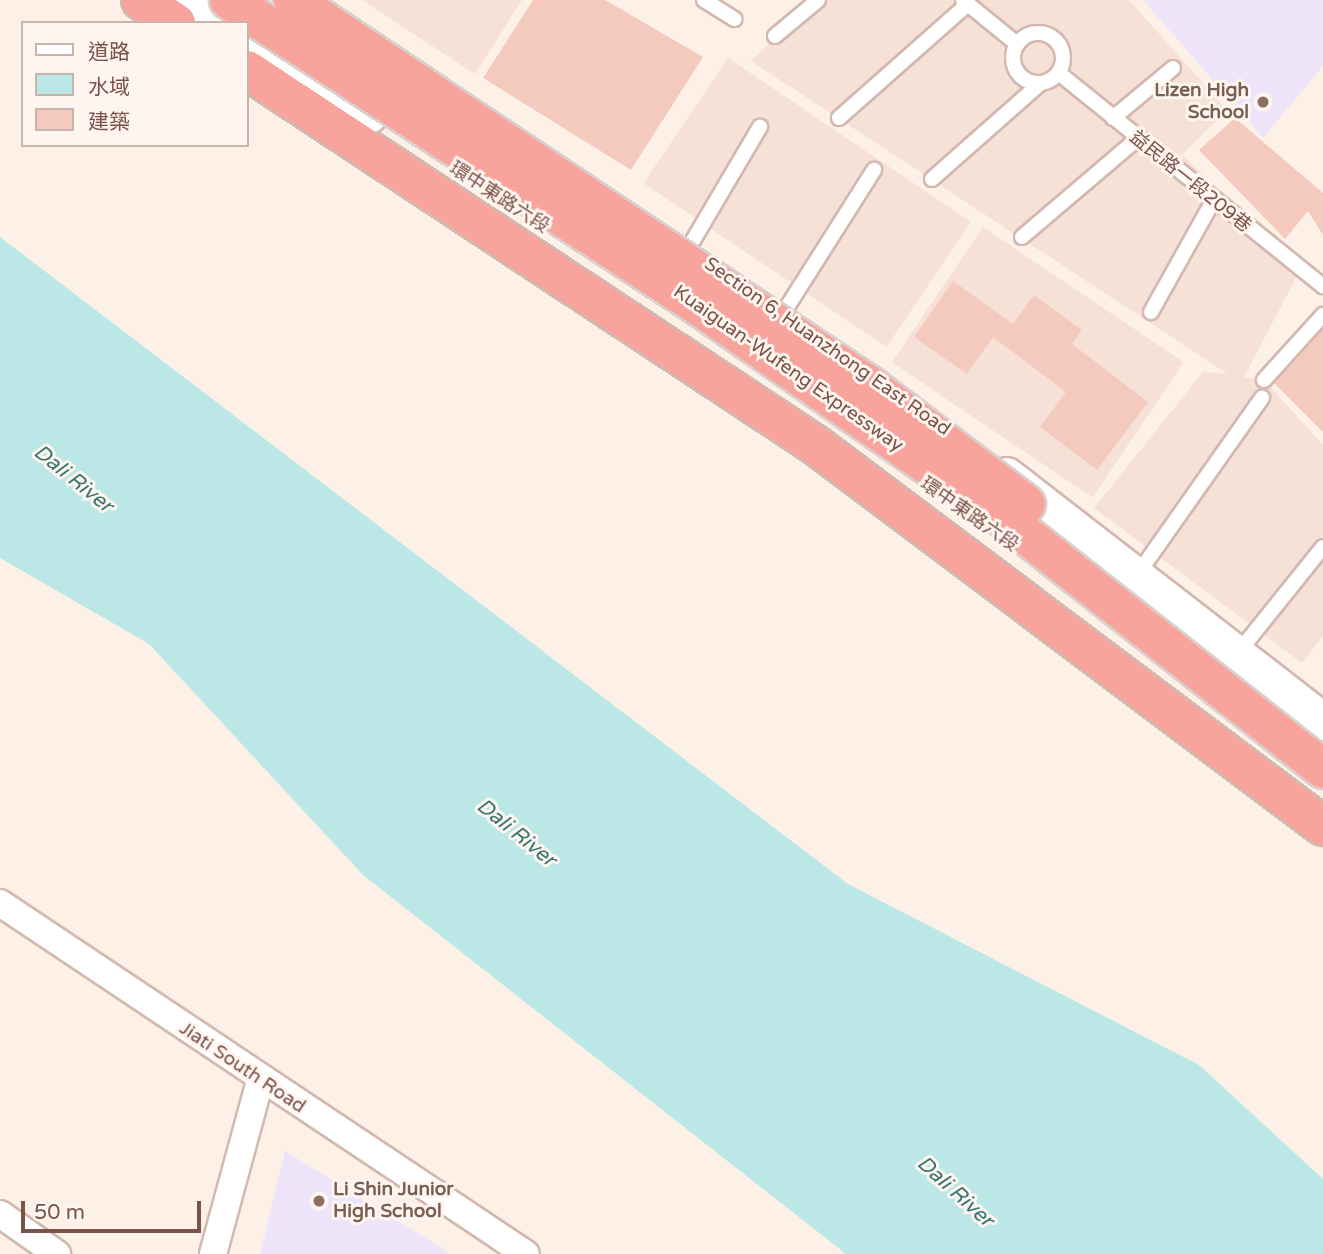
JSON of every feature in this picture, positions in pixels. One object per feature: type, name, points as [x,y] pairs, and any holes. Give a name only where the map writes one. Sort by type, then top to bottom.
[{"type":"highway","points":[[141,0],[173,21]]},
{"type":"highway","name":"Kuaiguan-Wufeng Expressway","points":[[229,0],[723,323],[1007,521],[1323,769]]},
{"type":"highway","points":[[293,0],[873,388],[1097,558],[1151,611],[1184,662]]},
{"type":"highway","points":[[248,70],[814,444],[1323,826]]},
{"type":"street","points":[[192,0],[225,21]]},
{"type":"street","name":"Section 6, Huanzhong East Road","points":[[311,0],[688,249],[912,404],[1137,575],[1323,722]]},
{"type":"street","name":"環中東路六段","points":[[248,36],[881,453],[999,534],[1323,789]]},
{"type":"street","points":[[881,453],[912,404]]},
{"type":"street","name":"Jiati South Road","points":[[0,903],[260,1081],[487,1242],[526,1254]]},
{"type":"street","points":[[213,1254],[260,1081]]},
{"type":"street","points":[[0,1214],[57,1254]]},
{"type":"lane","points":[[704,0],[734,19]]},
{"type":"lane","points":[[775,36],[818,0]]},
{"type":"lane","points":[[839,118],[966,2],[1017,44]]},
{"type":"lane","points":[[932,180],[1041,83],[1060,74],[1056,42],[1034,33],[1017,44],[1014,68],[1041,83]]},
{"type":"lane","points":[[1113,118],[1173,68]]},
{"type":"lane","name":"益民路一段209巷","points":[[1060,74],[1212,203],[1323,286]]},
{"type":"lane","points":[[688,249],[760,127]]},
{"type":"lane","points":[[1022,237],[1138,139]]},
{"type":"lane","points":[[782,315],[874,170]]},
{"type":"lane","points":[[1151,312],[1212,203]]},
{"type":"lane","points":[[1264,380],[1323,316]]},
{"type":"lane","points":[[1137,575],[1262,398]]},
{"type":"lane","points":[[1237,654],[1323,547]]},
{"type":"shaded area","points":[[362,0],[522,0],[475,74]]},
{"type":"shaded area","points":[[816,0],[1129,0],[1227,110],[1182,155],[1301,268],[1244,377],[1264,380],[1323,445],[1323,636],[1302,663],[1094,508],[1203,372],[1228,374],[751,61]]},
{"type":"shaded area","name":"Lizen High School","points":[[1143,0],[1323,0],[1323,66],[1263,138]]},
{"type":"shaded area","points":[[728,58],[971,222],[886,347],[644,183]]},
{"type":"shaded area","points":[[983,227],[1184,362],[1092,497],[892,362]]},
{"type":"shaded area","name":"Li Shin Junior High School","points":[[285,1151],[447,1251],[448,1254],[260,1254]]},
{"type":"water","name":"Dali River","points":[[0,237],[848,884],[1199,1065],[1323,1179],[1323,1254],[846,1254],[363,875],[149,644],[0,558]]},
{"type":"building","points":[[533,0],[605,0],[703,57],[631,170],[483,78]]},
{"type":"building","points":[[1235,118],[1323,193],[1323,235],[1308,211],[1285,239],[1199,150]]},
{"type":"building","points":[[953,281],[1013,324],[1034,295],[1082,330],[1072,344],[1148,402],[1097,470],[1040,427],[1066,392],[993,337],[967,374],[914,337]]},
{"type":"building","points":[[1323,329],[1323,432],[1274,383]]},
{"type":"place","name":"Lizen High School","points":[[1263,102]]},
{"type":"place","name":"Li Shin Junior High School","points":[[319,1201]]}]
